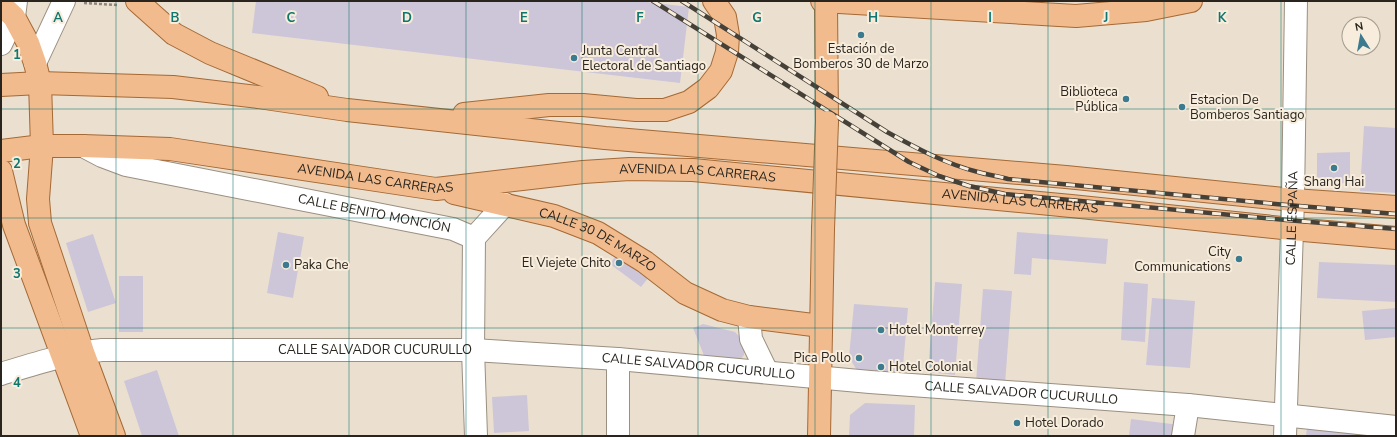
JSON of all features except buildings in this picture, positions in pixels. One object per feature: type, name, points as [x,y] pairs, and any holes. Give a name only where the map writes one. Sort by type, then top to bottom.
[{"type":"main road","points":[[421,119],[549,104],[583,105],[636,110],[665,110],[689,102],[708,88],[721,71],[727,52],[728,35],[725,17],[714,1]]},
{"type":"main road","points":[[822,1],[1076,16],[1146,10],[1191,1]]},
{"type":"main road","points":[[819,436],[823,229],[827,122],[826,1]]},
{"type":"main road","points":[[140,3],[174,34],[210,53],[347,110]]},
{"type":"main road","points":[[10,8],[28,43],[37,73],[42,146],[38,199],[40,222],[92,436]]},
{"type":"main road","name":"AVENIDA LAS CARRERAS","points":[[1,84],[37,73],[258,97],[421,119],[605,138],[1074,178],[1293,200],[1396,207]]},
{"type":"main road","points":[[549,104],[605,138]]},
{"type":"main road","name":"AVENIDA LAS CARRERAS","points":[[1,151],[42,146],[170,149],[436,189],[630,168],[693,170],[1396,238]]},
{"type":"main road","points":[[1,172],[14,225],[73,354],[114,436]]},
{"type":"main road","name":"CALLE 30 DE MARZO","points":[[436,189],[554,216],[598,233],[645,262],[686,292],[722,310],[749,317],[821,326]]},
{"type":"street","name":"CALLE ESPAÑA","points":[[1285,436],[1293,200],[1296,1]]},
{"type":"street","points":[[37,73],[64,2]]},
{"type":"street","points":[[1,44],[10,8]]},
{"type":"street","name":"CALLE BENITO MONCIÓN","points":[[83,146],[102,156],[126,164],[453,229],[474,238]]},
{"type":"street","points":[[476,436],[473,350],[474,238],[505,204]]},
{"type":"street","points":[[749,317],[751,339],[767,372]]},
{"type":"street","name":"CALLE SALVADOR CUCURULLO","points":[[1,374],[73,354],[102,350],[473,350],[618,359],[821,378],[1188,405],[1396,426]]},
{"type":"street","points":[[618,359],[618,436]]},
{"type":"street","points":[[1183,436],[1188,405]]},
{"type":"path","points":[[64,2],[140,3]]},
{"type":"railway","points":[[653,1],[909,162],[939,176],[969,186],[1005,194],[1396,229]]},
{"type":"railway","points":[[682,1],[887,132],[931,155],[966,169],[1008,179],[1396,214]]},
{"type":"place","name":"Estación de Bomberos 30 de Marzo","points":[[861,35]]},
{"type":"place","name":"Junta Central Electoral de Santiago","points":[[574,58]]},
{"type":"place","name":"Biblioteca Pública","points":[[1126,99]]},
{"type":"place","name":"Estacion De Bomberos Santiago","points":[[1182,107]]},
{"type":"place","name":"Shang Hai","points":[[1334,168]]},
{"type":"place","name":"City Communications","points":[[1239,259]]},
{"type":"place","name":"El Viejete Chito","points":[[619,263]]},
{"type":"place","name":"Paka Che","points":[[286,265]]},
{"type":"place","name":"Hotel Monterrey","points":[[881,330]]},
{"type":"place","name":"Pica Pollo","points":[[859,358]]},
{"type":"place","name":"Hotel Colonial","points":[[881,367]]},
{"type":"place","name":"Hotel Dorado","points":[[1017,423]]}]
